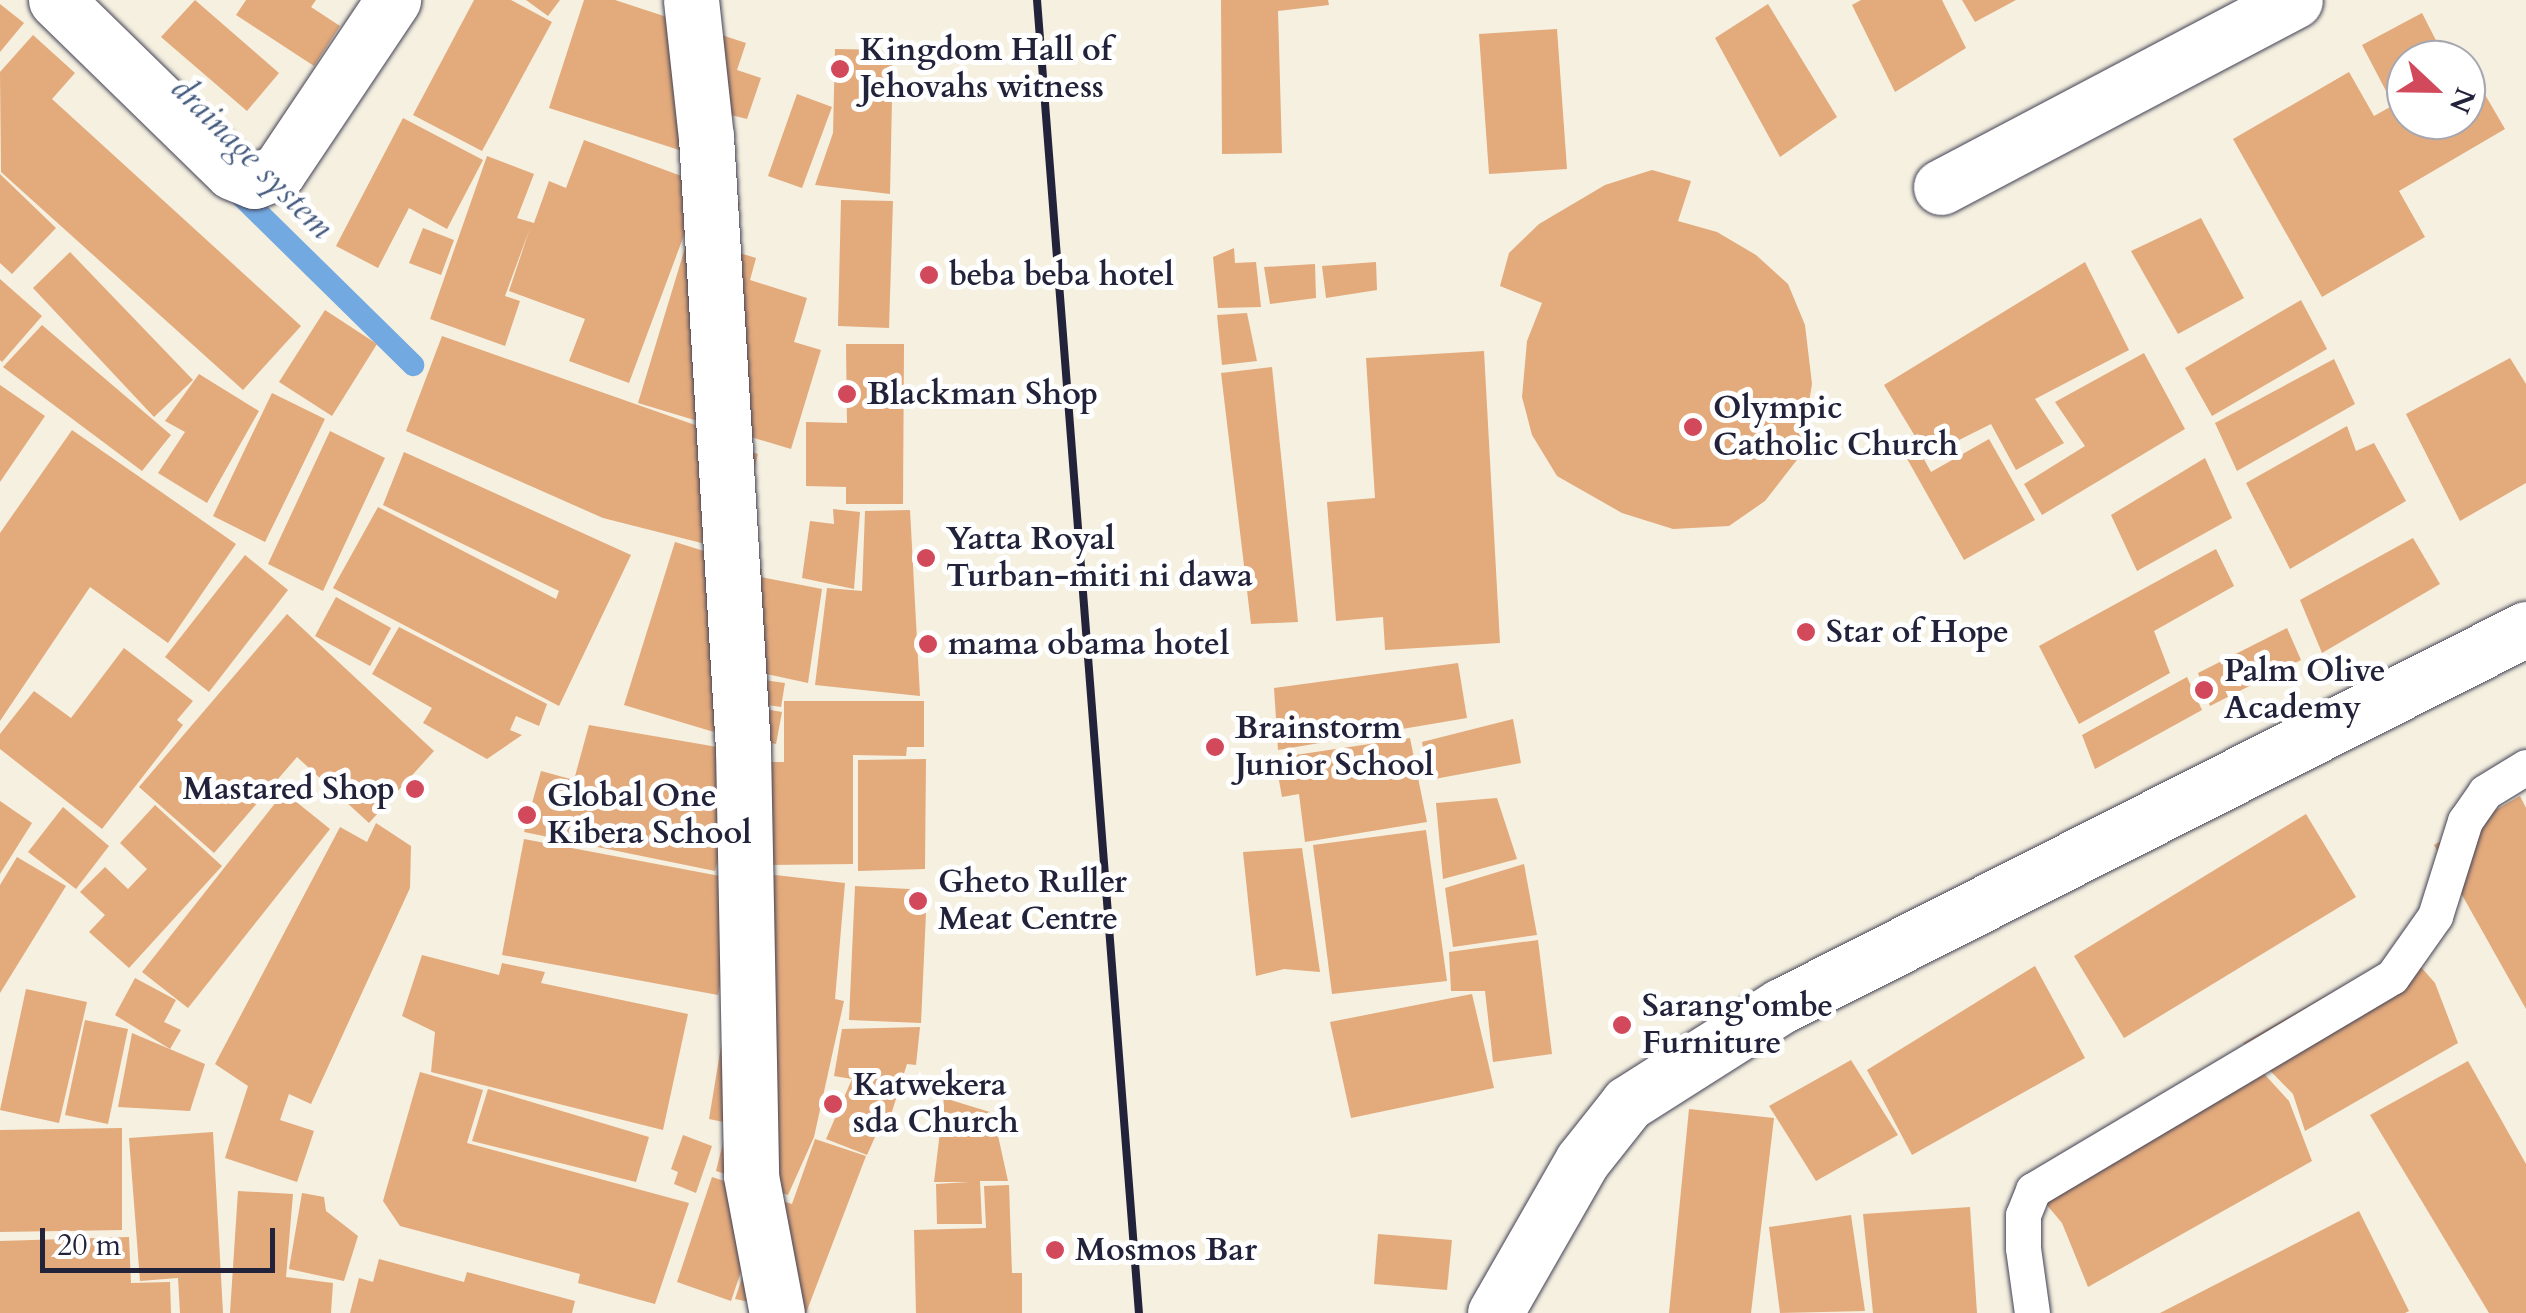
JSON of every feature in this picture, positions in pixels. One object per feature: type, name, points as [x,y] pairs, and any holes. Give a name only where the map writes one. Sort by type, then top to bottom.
[{"type":"street","points":[[56,0],[232,172],[254,181],[278,172],[392,0]]},
{"type":"street","points":[[690,0],[706,137],[743,749],[751,1176],[777,1313]]},
{"type":"street","points":[[1940,187],[2295,0]]},
{"type":"street","points":[[1494,1313],[1582,1160],[1628,1103],[1781,1006],[2526,628]]},
{"type":"lane","points":[[2032,1313],[2022,1248],[2023,1216],[2033,1190],[2392,977],[2435,916],[2465,821],[2485,792],[2526,767]]},
{"type":"building","points":[[195,0],[279,73],[247,111],[161,37]]},
{"type":"building","points":[[246,0],[316,0],[311,7],[340,26],[314,66],[236,15]]},
{"type":"building","points":[[474,0],[511,0],[552,22],[482,151],[413,115]]},
{"type":"building","points":[[526,0],[560,0],[548,16]]},
{"type":"building","points":[[584,0],[615,0],[746,43],[737,70],[761,78],[747,119],[723,113],[707,159],[549,108]]},
{"type":"building","points":[[1221,0],[1328,0],[1329,5],[1278,11],[1282,153],[1222,154]]},
{"type":"building","points":[[1861,0],[1942,0],[1966,48],[1895,92],[1852,5]]},
{"type":"building","points":[[1962,0],[2016,0],[1975,22]]},
{"type":"building","points":[[0,4],[24,23],[0,52]]},
{"type":"building","points":[[1768,4],[1837,117],[1780,157],[1715,38]]},
{"type":"building","points":[[2422,13],[2436,40],[2386,40],[2386,91],[2362,45]]},
{"type":"building","points":[[1557,29],[1567,169],[1489,174],[1479,34]]},
{"type":"building","points":[[33,35],[75,73],[52,99],[301,326],[243,390],[1,172],[0,72]]},
{"type":"building","points":[[835,49],[893,50],[890,194],[815,185],[833,133]]},
{"type":"building","points":[[2349,72],[2374,116],[2386,109],[2386,140],[2486,140],[2486,96],[2505,129],[2399,191],[2425,237],[2322,297],[2233,139]]},
{"type":"building","points":[[797,94],[832,107],[802,188],[768,176]]},
{"type":"building","points":[[403,118],[483,160],[447,229],[409,208],[378,268],[336,246]]},
{"type":"building","points":[[584,140],[703,184],[629,383],[569,361],[585,319],[509,291],[530,228],[505,296],[520,301],[505,346],[430,319],[487,156],[534,174],[517,218],[534,223],[549,181],[566,188]]},
{"type":"building","points":[[1652,170],[1691,181],[1678,221],[1717,232],[1756,255],[1788,284],[1805,325],[1812,384],[1800,456],[1765,501],[1729,526],[1673,529],[1622,513],[1557,476],[1532,435],[1522,397],[1527,341],[1542,303],[1500,286],[1509,253],[1539,224],[1605,185]]},
{"type":"building","points":[[0,174],[56,228],[12,274],[0,263]]},
{"type":"building","points":[[702,192],[740,203],[727,249],[756,258],[750,280],[807,298],[794,342],[821,350],[791,449],[638,403]]},
{"type":"building","points":[[841,200],[893,201],[889,328],[838,326]]},
{"type":"building","points":[[2201,218],[2244,298],[2178,334],[2131,251]]},
{"type":"building","points":[[423,228],[454,240],[441,275],[409,263]]},
{"type":"building","points":[[1234,248],[1235,263],[1256,262],[1261,307],[1218,308],[1213,257]]},
{"type":"building","points":[[70,252],[193,380],[154,417],[33,288]]},
{"type":"building","points":[[1376,262],[1377,290],[1326,298],[1322,266]]},
{"type":"building","points":[[2085,262],[2129,350],[2035,399],[2064,443],[2016,470],[1991,424],[1927,456],[1884,385]]},
{"type":"building","points":[[1315,264],[1316,298],[1270,304],[1264,267]]},
{"type":"building","points":[[0,279],[42,316],[2,362],[0,360]]},
{"type":"building","points":[[2301,300],[2327,349],[2212,416],[2185,368]]},
{"type":"building","points":[[325,310],[377,344],[332,416],[279,382]]},
{"type":"building","points":[[1247,313],[1257,361],[1222,365],[1217,315]]},
{"type":"building","points":[[42,325],[171,435],[142,471],[3,367]]},
{"type":"building","points":[[442,336],[715,432],[713,441],[758,454],[733,551],[603,518],[406,431]]},
{"type":"building","points":[[846,344],[904,344],[903,504],[846,504],[846,487],[806,486],[806,422],[847,423]]},
{"type":"building","points":[[1484,351],[1500,643],[1385,650],[1383,617],[1336,621],[1327,502],[1375,498],[1366,358]]},
{"type":"building","points":[[2144,353],[2185,429],[2042,515],[2024,484],[2085,446],[2055,402]]},
{"type":"building","points":[[2510,358],[2526,384],[2526,483],[2460,521],[2406,414]]},
{"type":"building","points":[[2334,359],[2355,404],[2237,471],[2215,423]]},
{"type":"building","points":[[1272,367],[1298,622],[1251,624],[1221,373]]},
{"type":"building","points":[[199,374],[259,411],[207,503],[158,473],[185,432],[165,421]]},
{"type":"building","points":[[0,385],[45,416],[0,482]]},
{"type":"building","points":[[272,393],[325,419],[265,542],[213,516]]},
{"type":"building","points":[[2347,426],[2356,451],[2374,443],[2406,501],[2290,569],[2246,483]]},
{"type":"building","points":[[72,430],[236,544],[168,643],[90,587],[0,721],[0,533]]},
{"type":"building","points":[[330,431],[385,458],[323,591],[268,564]]},
{"type":"building","points":[[1989,439],[2035,520],[1964,560],[1901,448],[1914,441],[1931,472]]},
{"type":"building","points":[[404,452],[631,555],[559,706],[333,588],[378,507],[556,599],[559,591],[383,505]]},
{"type":"building","points":[[2205,458],[2232,518],[2137,571],[2111,515]]},
{"type":"building","points":[[833,509],[860,512],[854,589],[802,578],[810,521],[834,524]]},
{"type":"building","points":[[910,510],[920,696],[815,685],[827,588],[862,591],[865,511]]},
{"type":"building","points":[[2413,538],[2440,584],[2322,653],[2300,600]]},
{"type":"building","points":[[675,542],[762,569],[761,577],[822,589],[808,683],[744,669],[750,609],[714,732],[624,705]]},
{"type":"building","points":[[2216,549],[2234,586],[2154,631],[2170,673],[2079,724],[2039,646]]},
{"type":"building","points":[[245,555],[288,590],[209,692],[165,657]]},
{"type":"building","points":[[336,597],[391,628],[370,666],[315,636]]},
{"type":"building","points":[[287,614],[434,751],[369,823],[297,757],[214,853],[139,787]]},
{"type":"building","points":[[399,627],[547,704],[539,726],[516,716],[510,730],[522,735],[487,759],[423,723],[432,708],[372,674]]},
{"type":"building","points":[[2287,628],[2301,660],[2210,706],[2198,673]]},
{"type":"building","points":[[124,648],[193,701],[177,720],[183,725],[102,829],[0,749],[0,734],[34,691],[71,718]]},
{"type":"building","points":[[1458,663],[1467,718],[1278,750],[1274,688]]},
{"type":"building","points":[[736,676],[785,683],[781,707],[733,700]]},
{"type":"building","points":[[2187,677],[2202,710],[2095,769],[2082,735]]},
{"type":"building","points":[[784,701],[924,701],[924,747],[907,747],[906,756],[853,755],[853,864],[769,865],[770,762],[784,762]]},
{"type":"building","points":[[729,703],[782,712],[776,744],[724,734]]},
{"type":"building","points":[[1513,719],[1521,763],[1429,780],[1422,742]]},
{"type":"building","points":[[589,725],[735,750],[732,808],[715,871],[524,832],[541,771],[574,780]]},
{"type":"building","points":[[1410,738],[1427,822],[1305,842],[1299,794],[1282,797],[1275,758]]},
{"type":"building","points":[[926,759],[925,869],[858,871],[858,760]]},
{"type":"building","points":[[284,792],[330,829],[188,1008],[142,972]]},
{"type":"building","points":[[2520,796],[2526,808],[2526,1009],[2434,845]]},
{"type":"building","points":[[1497,798],[1517,859],[1443,879],[1436,803]]},
{"type":"building","points":[[0,801],[32,823],[0,874]]},
{"type":"building","points":[[155,805],[222,866],[129,968],[89,932],[105,915],[80,892],[105,867],[128,889],[147,869],[120,843]]},
{"type":"building","points":[[63,807],[109,846],[76,889],[28,852]]},
{"type":"building","points":[[2306,814],[2356,897],[2124,1038],[2074,956]]},
{"type":"building","points":[[376,823],[411,846],[410,888],[311,1104],[289,1094],[280,1120],[314,1131],[297,1182],[225,1158],[248,1086],[215,1064],[340,827],[367,842]]},
{"type":"building","points":[[1426,830],[1447,981],[1332,994],[1313,845]]},
{"type":"building","points":[[524,839],[741,880],[718,995],[502,955]]},
{"type":"building","points":[[1302,848],[1320,972],[1284,969],[1256,976],[1243,852]]},
{"type":"building","points":[[17,857],[66,886],[0,993],[0,885]]},
{"type":"building","points":[[1524,864],[1537,935],[1453,947],[1445,888]]},
{"type":"building","points":[[750,872],[845,883],[835,999],[844,1001],[814,1137],[788,1195],[716,1171],[728,1123],[709,1119]]},
{"type":"building","points":[[855,886],[927,890],[921,1023],[849,1020]]},
{"type":"building","points":[[1538,940],[1552,1054],[1493,1062],[1485,991],[1451,991],[1449,952]]},
{"type":"building","points":[[2406,950],[2435,983],[2458,1043],[2305,1131],[2293,1094],[2243,1043]]},
{"type":"building","points":[[422,955],[499,975],[502,963],[545,972],[541,983],[688,1014],[663,1130],[431,1072],[435,1032],[402,1016]]},
{"type":"building","points":[[2035,966],[2085,1058],[1912,1155],[1867,1070]]},
{"type":"building","points":[[135,978],[176,1000],[164,1022],[181,1030],[170,1049],[115,1015]]},
{"type":"building","points":[[26,989],[87,1002],[59,1123],[0,1110]]},
{"type":"building","points":[[1472,994],[1494,1088],[1351,1118],[1330,1022]]},
{"type":"building","points":[[85,1020],[128,1029],[108,1124],[65,1115]]},
{"type":"building","points":[[920,1027],[916,1065],[907,1064],[889,1121],[883,1119],[867,1155],[826,1139],[852,1079],[834,1076],[842,1029]]},
{"type":"building","points":[[132,1033],[205,1064],[190,1111],[118,1107]]},
{"type":"building","points":[[2248,1056],[2289,1101],[2312,1161],[2088,1287],[2062,1223],[2026,1180]]},
{"type":"building","points":[[1851,1060],[1898,1135],[1816,1181],[1769,1106]]},
{"type":"building","points":[[2468,1061],[2526,1164],[2526,1313],[2489,1313],[2370,1115]]},
{"type":"building","points":[[420,1072],[483,1090],[467,1143],[689,1203],[655,1304],[578,1283],[580,1274],[400,1226],[383,1201]]},
{"type":"building","points":[[488,1089],[649,1137],[636,1182],[472,1141]]},
{"type":"building","points":[[944,1098],[993,1113],[1008,1181],[980,1181],[982,1224],[937,1224],[936,1184],[970,1182],[934,1182]]},
{"type":"building","points":[[1689,1109],[1774,1118],[1751,1313],[1669,1313]]},
{"type":"building","points":[[122,1128],[122,1230],[0,1232],[0,1130]]},
{"type":"building","points":[[213,1132],[223,1313],[180,1313],[178,1278],[140,1281],[129,1138]]},
{"type":"building","points":[[683,1135],[712,1146],[696,1193],[674,1184],[678,1172],[671,1169]]},
{"type":"building","points":[[815,1139],[866,1156],[806,1313],[735,1299],[769,1197],[792,1204]]},
{"type":"building","points":[[712,1177],[767,1195],[731,1301],[677,1282]]},
{"type":"building","points":[[1009,1185],[1012,1273],[1022,1273],[1022,1313],[916,1313],[914,1230],[986,1228],[984,1186]]},
{"type":"building","points":[[238,1191],[293,1194],[286,1277],[333,1283],[331,1313],[230,1313]]},
{"type":"building","points":[[302,1193],[324,1197],[326,1211],[358,1236],[344,1281],[289,1269]]},
{"type":"building","points":[[1970,1207],[1977,1313],[1873,1313],[1863,1214]]},
{"type":"building","points":[[2359,1211],[2409,1311],[2160,1313]]},
{"type":"building","points":[[1851,1215],[1865,1311],[1780,1313],[1769,1227]]},
{"type":"building","points":[[1378,1234],[1452,1240],[1447,1290],[1374,1284]]},
{"type":"building","points":[[129,1237],[131,1283],[170,1282],[171,1313],[0,1313],[0,1241]]},
{"type":"building","points":[[379,1259],[464,1282],[467,1272],[575,1301],[572,1313],[350,1313],[359,1278],[373,1282]]},
{"type":"waterway","name":"drainage system","points":[[230,185],[413,365]]},
{"type":"railway","points":[[1037,0],[1139,1313]]},
{"type":"place","name":"Kingdom Hall of Jehovahs witness","points":[[840,69]]},
{"type":"place","name":"beba beba hotel","points":[[929,275]]},
{"type":"place","name":"Blackman Shop","points":[[847,394]]},
{"type":"place","name":"Olympic Catholic Church","points":[[1693,427]]},
{"type":"place","name":"Yatta Royal Turban-miti ni dawa","points":[[926,558]]},
{"type":"place","name":"Star of Hope","points":[[1806,632]]},
{"type":"place","name":"mama obama hotel","points":[[928,644]]},
{"type":"place","name":"Palm Olive Academy","points":[[2204,690]]},
{"type":"place","name":"Brainstorm Junior School","points":[[1215,747]]},
{"type":"place","name":"Mastared Shop","points":[[415,789]]},
{"type":"place","name":"Global One Kibera School","points":[[527,815]]},
{"type":"place","name":"Gheto Ruller Meat Centre","points":[[918,901]]},
{"type":"place","name":"Sarang'ombe Furniture","points":[[1622,1025]]},
{"type":"place","name":"Katwekera sda Church","points":[[833,1104]]},
{"type":"place","name":"Mosmos Bar","points":[[1055,1250]]}]
